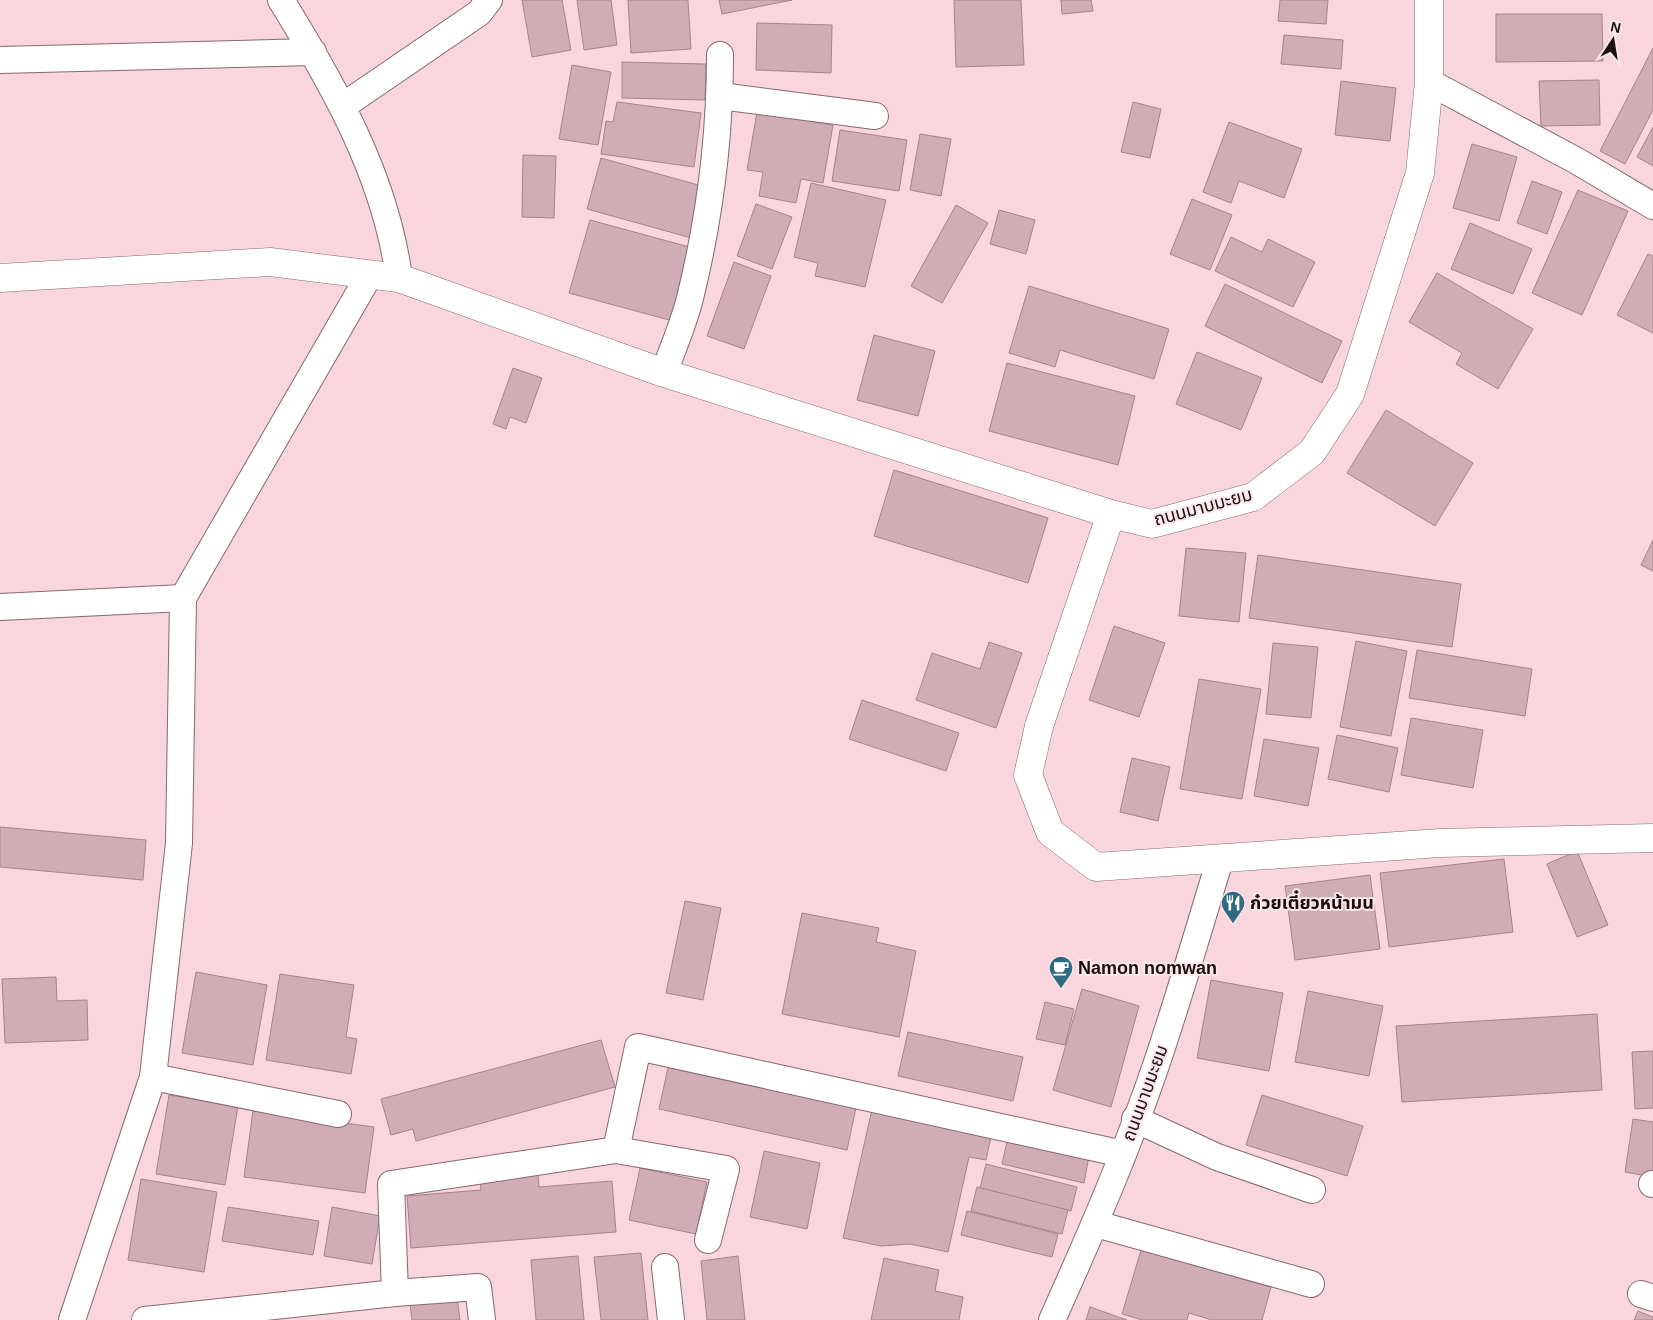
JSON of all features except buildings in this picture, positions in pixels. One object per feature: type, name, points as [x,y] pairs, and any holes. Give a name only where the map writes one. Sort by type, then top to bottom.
[{"type":"street","points":[[281,0],[343,106],[376,187],[394,241],[400,278]]},
{"type":"street","points":[[343,106],[479,14],[489,0]]},
{"type":"street","name":"ถนนมาบมะยม","points":[[0,278],[270,262],[400,278],[664,374],[1111,514],[1152,524],[1253,497],[1312,452],[1350,394],[1420,173],[1429,82],[1429,0]]},
{"type":"street","points":[[0,60],[313,52]]},
{"type":"street","points":[[664,374],[691,295],[714,172],[720,96],[720,55]]},
{"type":"street","points":[[1429,82],[1577,161],[1653,206]]},
{"type":"street","points":[[720,96],[875,116]]},
{"type":"street","points":[[72,1320],[153,1077],[180,843],[183,598],[370,274]]},
{"type":"street","points":[[1111,514],[1039,726],[1028,774],[1050,832],[1096,867],[1220,860],[1440,843],[1653,838]]},
{"type":"street","points":[[0,607],[183,598]]},
{"type":"street","name":"ถนนมาบมะยม","points":[[1052,1320],[1096,1224],[1123,1154],[1166,1036],[1220,860]]},
{"type":"street","points":[[616,1150],[638,1047],[1123,1154]]},
{"type":"street","points":[[153,1077],[338,1114]]},
{"type":"street","points":[[1135,1119],[1217,1157],[1312,1190]]},
{"type":"street","points":[[395,1293],[391,1184],[616,1150],[726,1169],[708,1240]]},
{"type":"street","points":[[1096,1224],[1311,1284]]},
{"type":"street","points":[[665,1267],[671,1320]]},
{"type":"street","points":[[145,1320],[395,1293],[478,1287],[482,1320]]},
{"type":"place","name":"ก๋วยเตี๋ยวหน้ามน","points":[[1233,924]]},
{"type":"place","name":"Namon nomwan","points":[[1061,989]]}]
